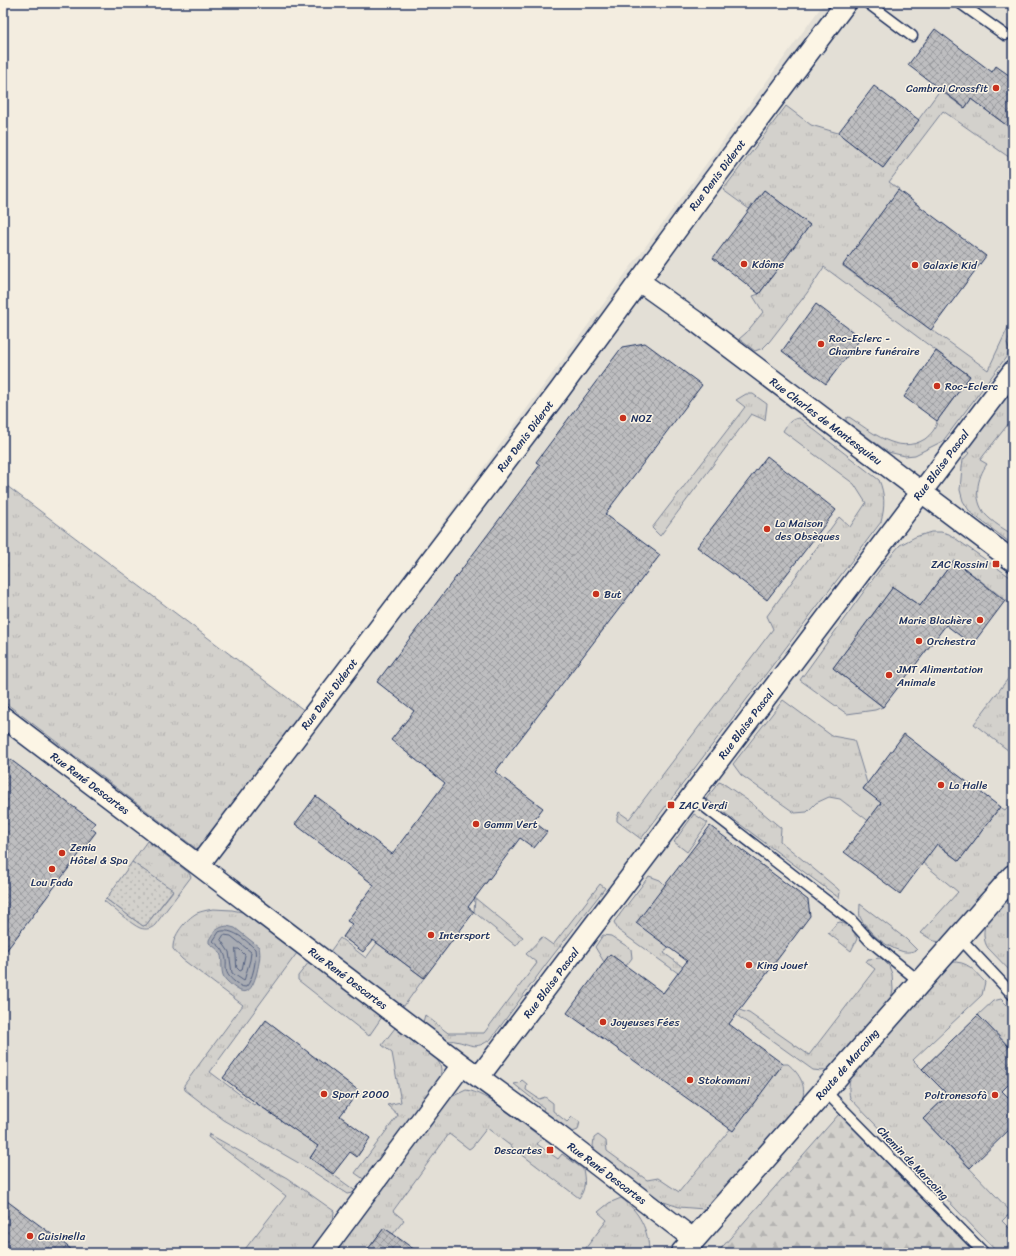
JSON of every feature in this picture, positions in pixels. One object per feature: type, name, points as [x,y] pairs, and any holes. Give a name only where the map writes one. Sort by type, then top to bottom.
[{"type":"street","name":"Rue Denis Diderot","points":[[199,865],[544,410],[846,3]]},
{"type":"street","name":"Rue Charles de Montesquieu","points":[[639,281],[1013,561]]},
{"type":"street","name":"Rue Blaise Pascal","points":[[479,1077],[1013,371]]},
{"type":"street","name":"Rue René Descartes","points":[[3,718],[462,1065],[578,1150],[688,1246]]},
{"type":"street","name":"Route de Marcoing","points":[[688,1246],[1013,876]]},
{"type":"street","points":[[322,1253],[462,1065]]},
{"type":"lane","points":[[868,3],[912,36]]},
{"type":"lane","points":[[960,3],[1005,35]]},
{"type":"lane","points":[[691,796],[851,920],[869,940],[920,982]]},
{"type":"lane","points":[[959,937],[1013,995]]},
{"type":"lane","name":"Chemin de Marcoing","points":[[824,1090],[984,1253]]},
{"type":"shaded area","points":[[824,3],[1013,3],[1013,1253],[3,1253],[3,701],[198,850],[305,711]]},
{"type":"green space","points":[[940,90],[964,108],[971,99],[1013,130],[1013,160],[943,111],[889,182],[899,189],[843,266],[988,370],[1013,317],[1013,327],[1007,343],[1009,349],[1007,356],[943,441],[915,455],[905,456],[888,452],[846,421],[846,418],[849,417],[885,440],[905,445],[915,444],[925,439],[931,433],[936,426],[937,421],[970,376],[824,267],[807,293],[763,348],[755,351],[739,339],[746,333],[763,312],[753,296],[759,294],[810,225],[764,190],[749,209],[723,190],[786,106],[811,125],[838,133],[883,168]]},
{"type":"green space","points":[[1013,385],[1013,418],[980,460],[987,464],[979,482],[978,495],[981,508],[985,514],[1013,535],[1013,545],[970,512],[963,501],[960,490],[963,460],[969,453],[964,449]]},
{"type":"green space","points":[[746,394],[753,394],[767,404],[765,420],[751,414],[660,536],[652,528],[745,407],[736,400]]},
{"type":"green space","points":[[799,418],[879,480],[884,501],[881,522],[641,839],[617,821],[619,812],[629,819],[773,629],[767,616],[839,517],[850,527],[866,503],[854,484],[783,431],[790,422]]},
{"type":"green space","points":[[3,483],[305,711],[198,850],[3,701]]},
{"type":"green space","points":[[931,532],[949,534],[1013,579],[1013,606],[954,560],[920,606],[893,587],[833,668],[883,707],[875,710],[847,714],[800,680],[883,565],[900,545],[915,537]]},
{"type":"green space","points":[[1013,672],[1013,754],[974,724]]},
{"type":"green space","points":[[783,700],[832,736],[854,740],[867,783],[863,789],[959,861],[1000,807],[1005,810],[1013,800],[1013,862],[942,942],[934,941],[921,933],[958,892],[840,799],[829,797],[816,803],[807,812],[795,813],[741,775],[733,764]]},
{"type":"green space","points":[[719,782],[750,802],[781,828],[780,841],[838,889],[840,892],[839,898],[706,799]]},
{"type":"green space","points":[[694,814],[708,823],[687,852],[674,842]]},
{"type":"green space","points":[[147,841],[189,873],[191,877],[155,925],[146,929],[140,928],[132,923],[104,901],[106,899],[143,926],[146,925],[173,891],[132,862]]},
{"type":"green space","points":[[132,862],[173,890],[146,925],[143,926],[106,899]]},
{"type":"green space","points":[[649,876],[660,880],[665,885],[668,947],[664,953],[742,1011],[749,1013],[809,1055],[875,969],[866,962],[868,959],[881,958],[889,966],[892,974],[893,990],[891,998],[832,1067],[822,1071],[813,1070],[618,930],[614,922]]},
{"type":"green space","points":[[600,884],[605,888],[491,1039],[477,1046],[449,1041],[423,1022],[425,1015],[448,1033],[484,1033],[537,963],[526,954],[542,937],[553,945]]},
{"type":"green space","points":[[1013,891],[1013,974],[988,948],[984,939],[984,932],[985,924],[988,918]]},
{"type":"green space","points":[[475,898],[523,937],[516,946],[474,912]]},
{"type":"green space","points":[[860,904],[906,939],[917,950],[903,952],[889,946],[877,938],[867,928],[860,917]]},
{"type":"green space","points":[[213,909],[242,912],[297,953],[210,1072],[254,1105],[256,1103],[318,1146],[310,1158],[357,1192],[347,1194],[309,1169],[224,1120],[185,1090],[184,1085],[243,1005],[182,959],[173,949],[173,944],[177,933],[188,919],[197,913]]},
{"type":"green space","points":[[840,922],[848,926],[856,936],[857,939],[851,951],[828,933],[837,923]]},
{"type":"green space","points":[[603,935],[611,936],[631,949],[632,958],[626,966],[610,954],[604,962],[595,947]]},
{"type":"green space","points":[[340,938],[366,958],[377,943],[424,978],[404,1006],[399,1005],[329,953]]},
{"type":"green space","points":[[309,962],[382,1017],[369,1036],[298,980],[298,976]]},
{"type":"green space","points":[[950,962],[962,963],[970,967],[985,982],[982,995],[913,1060],[948,1095],[923,1119],[1011,1212],[1002,1221],[1013,1232],[1013,1253],[998,1253],[850,1098],[849,1086],[852,1073]]},
{"type":"green space","points":[[1001,999],[1013,1011],[1013,1051],[978,1015],[993,1001]]},
{"type":"green space","points":[[395,1028],[436,1058],[441,1069],[441,1074],[439,1081],[365,1180],[355,1173],[398,1115],[387,1105],[401,1102],[392,1053],[382,1045]]},
{"type":"green space","points":[[783,1064],[788,1064],[802,1081],[804,1092],[801,1103],[718,1198],[704,1209],[679,1207],[661,1201],[596,1152],[593,1146],[594,1138],[598,1135],[606,1141],[607,1151],[647,1180],[658,1178],[679,1192]]},
{"type":"green space","points":[[522,1080],[527,1084],[526,1090],[539,1099],[545,1097],[553,1103],[553,1111],[567,1122],[572,1117],[580,1122],[578,1130],[570,1133],[542,1112],[544,1108],[514,1084],[519,1083]]},
{"type":"green space","points":[[466,1090],[474,1092],[494,1103],[542,1138],[537,1144],[558,1159],[562,1154],[583,1169],[584,1184],[583,1191],[579,1198],[487,1128],[469,1149],[449,1134],[393,1211],[404,1220],[393,1234],[384,1228],[365,1253],[333,1253],[451,1097]]},
{"type":"green space","points":[[839,1114],[975,1253],[717,1253]]},
{"type":"green space","points":[[209,1134],[287,1178],[334,1211],[333,1224],[311,1253],[242,1253],[286,1196],[208,1137]]},
{"type":"green space","points":[[621,1198],[633,1209],[642,1222],[649,1245],[649,1253],[582,1253],[607,1220],[598,1212],[609,1203]]},
{"type":"water","points":[[227,926],[235,928],[259,947],[260,950],[255,980],[246,991],[238,990],[226,980],[222,971],[222,960],[220,953],[209,943],[209,940],[216,930]]},
{"type":"building","points":[[935,29],[992,72],[996,66],[1013,78],[1013,130],[971,99],[965,108],[908,65]]},
{"type":"building","points":[[874,86],[919,120],[883,168],[838,133]]},
{"type":"building","points":[[764,190],[810,225],[759,294],[713,258]]},
{"type":"building","name":"Galaxie Kid","points":[[898,190],[986,256],[931,330],[843,265]]},
{"type":"building","name":"Roc-Eclerc - Chambre funéraire","points":[[816,304],[861,338],[826,384],[782,351]]},
{"type":"building","points":[[645,343],[702,385],[605,514],[660,555],[495,772],[543,808],[533,821],[547,832],[534,848],[520,838],[468,907],[474,912],[424,978],[373,940],[363,952],[343,937],[352,924],[347,921],[374,885],[295,824],[316,796],[392,854],[445,783],[391,740],[414,711],[377,682],[540,465],[536,462],[622,347]]},
{"type":"building","name":"Roc-Eclerc","points":[[936,351],[970,376],[937,421],[904,397]]},
{"type":"building","name":"La Maison des Obsèques","points":[[767,456],[836,510],[767,600],[697,547]]},
{"type":"building","points":[[954,560],[1005,601],[972,645],[946,625],[883,707],[833,668],[893,587],[920,606]]},
{"type":"building","points":[[904,734],[1000,807],[959,861],[937,844],[900,894],[844,852],[881,803],[863,789]]},
{"type":"building","points":[[3,754],[95,823],[91,828],[96,832],[3,955]]},
{"type":"building","points":[[710,826],[808,900],[810,916],[729,1024],[783,1064],[733,1131],[567,1013],[610,954],[663,993],[687,961],[636,923]]},
{"type":"building","points":[[978,1015],[1013,1051],[1013,1080],[1002,1091],[1013,1102],[1013,1126],[970,1168],[923,1119],[948,1095],[922,1069]]},
{"type":"building","points":[[266,1020],[359,1091],[340,1116],[370,1138],[357,1157],[350,1152],[333,1174],[310,1158],[318,1146],[223,1078]]},
{"type":"building","points":[[3,1198],[54,1236],[76,1253],[3,1253]]},
{"type":"building","points":[[384,1228],[393,1234],[419,1253],[365,1253]]},
{"type":"place","name":"Cambrai Crossfit","points":[[996,88]]},
{"type":"place","name":"Kdôme","points":[[744,264]]},
{"type":"place","name":"Galaxie Kid","points":[[915,265]]},
{"type":"place","name":"Roc-Eclerc - Chambre funéraire","points":[[821,344]]},
{"type":"place","name":"Roc-Eclerc","points":[[937,386]]},
{"type":"place","name":"NOZ","points":[[623,418]]},
{"type":"place","name":"La Maison des Obsèques","points":[[767,529]]},
{"type":"place","name":"ZAC Rossini","points":[[996,564]]},
{"type":"place","name":"But","points":[[596,594]]},
{"type":"place","name":"Marie Blachère","points":[[980,620]]},
{"type":"place","name":"Orchestra","points":[[919,641]]},
{"type":"place","name":"JMT Alimentation Animale","points":[[889,675]]},
{"type":"place","name":"La Halle","points":[[941,785]]},
{"type":"place","name":"ZAC Verdi","points":[[671,805]]},
{"type":"place","name":"Gamm Vert","points":[[476,824]]},
{"type":"place","name":"Zenia Hôtel & Spa","points":[[62,853]]},
{"type":"place","name":"Lou Fada","points":[[52,869]]},
{"type":"place","name":"Intersport","points":[[431,935]]},
{"type":"place","name":"King Jouet","points":[[749,965]]},
{"type":"place","name":"Joyeuses Fées","points":[[603,1022]]},
{"type":"place","name":"Stokomani","points":[[690,1080]]},
{"type":"place","name":"Sport 2000","points":[[324,1094]]},
{"type":"place","name":"Poltronesofà","points":[[995,1095]]},
{"type":"place","name":"Descartes","points":[[550,1150]]},
{"type":"place","name":"Cuisinella","points":[[30,1236]]}]
